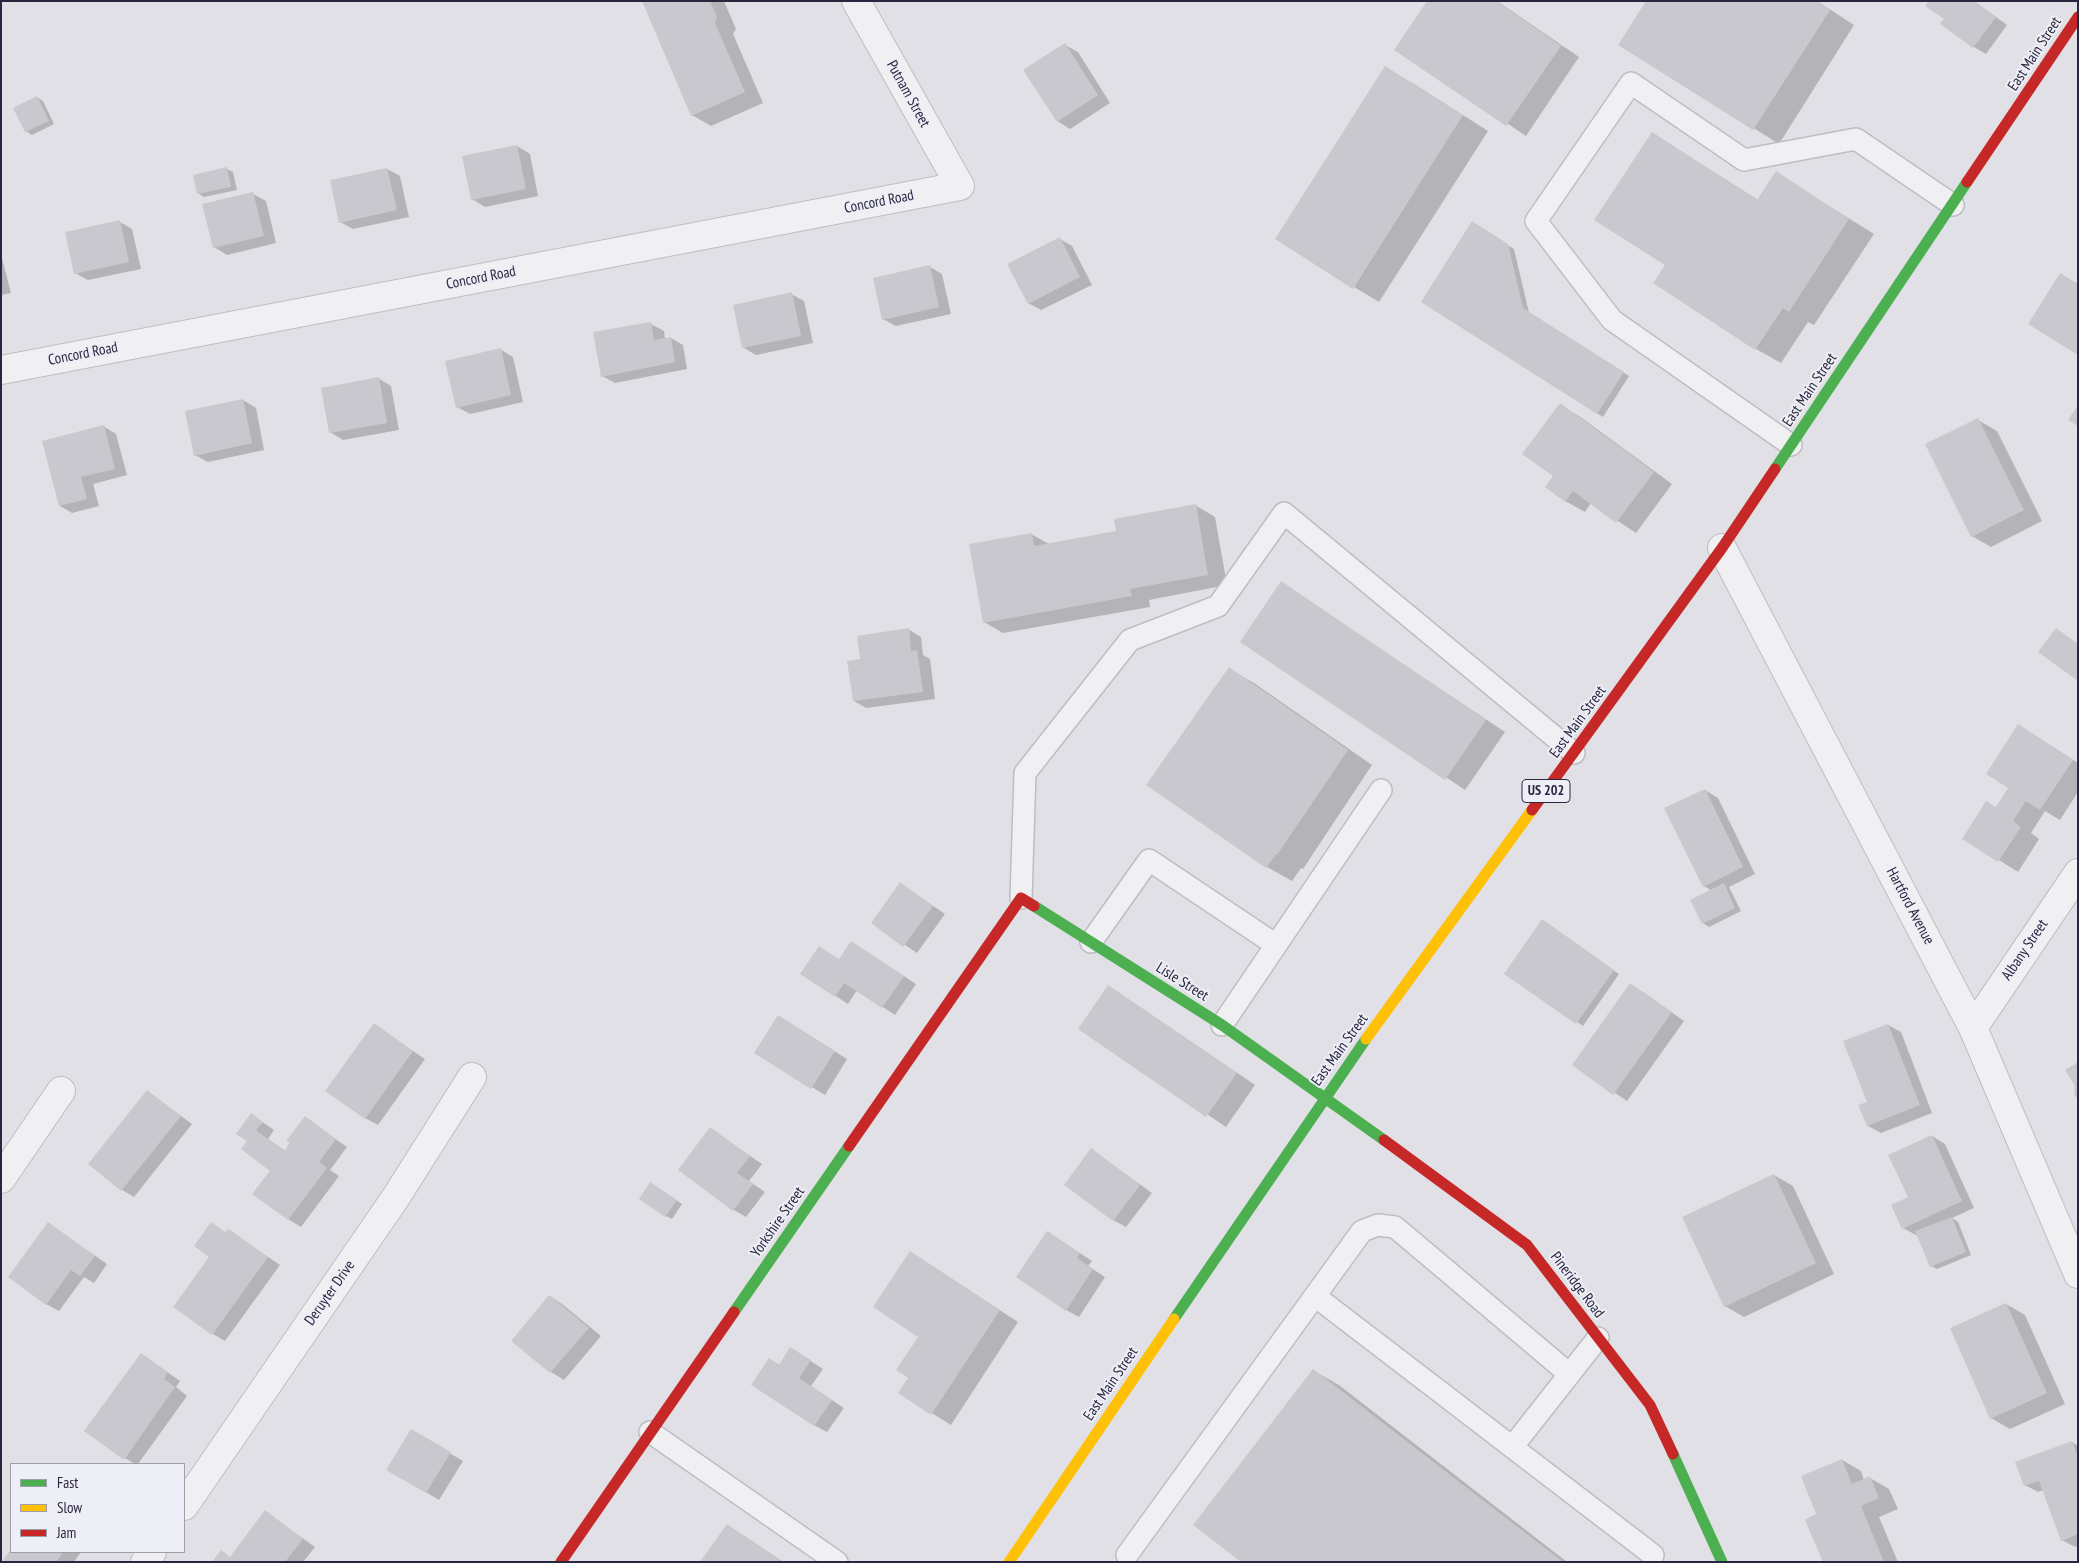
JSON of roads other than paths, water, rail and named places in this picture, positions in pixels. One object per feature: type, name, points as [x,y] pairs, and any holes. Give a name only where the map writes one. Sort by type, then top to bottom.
[{"type":"main road","name":"East Main Street","points":[[1009,1562],[1325,1096],[1722,548],[2078,17]]},
{"type":"main road","name":"Lisle Street","points":[[1021,898],[1222,1025],[1325,1096]]},
{"type":"main road","name":"Yorkshire Street","points":[[560,1562],[1021,898]]},
{"type":"main road","name":"Pineridge Road","points":[[1325,1096],[1527,1244],[1650,1405],[1722,1562]]},
{"type":"street","name":"Putnam Street","points":[[856,1],[960,186]]},
{"type":"street","name":"Concord Road","points":[[1,370],[960,186]]},
{"type":"street","name":"Hartford Avenue","points":[[1722,548],[1973,1028],[2078,1274]]},
{"type":"street","name":"Albany Street","points":[[1973,1028],[2078,873]]},
{"type":"street","name":"Deruyter Drive","points":[[185,1505],[396,1197],[472,1077]]},
{"type":"street","points":[[1,1178],[61,1091]]},
{"type":"lane","points":[[1791,445],[1612,320],[1536,221],[1632,83],[1744,160],[1856,139],[1953,205]]},
{"type":"lane","points":[[1021,898],[1025,773],[1130,640],[1218,606],[1284,513],[1574,753]]},
{"type":"lane","points":[[1222,1025],[1381,790]]},
{"type":"lane","points":[[1090,942],[1149,860],[1276,945]]},
{"type":"lane","points":[[1129,1559],[1362,1230],[1378,1225],[1395,1227],[1568,1373]]},
{"type":"lane","points":[[1315,1296],[1653,1555]]},
{"type":"lane","points":[[1513,1446],[1568,1373],[1598,1338]]},
{"type":"lane","points":[[650,1432],[838,1562]]}]
